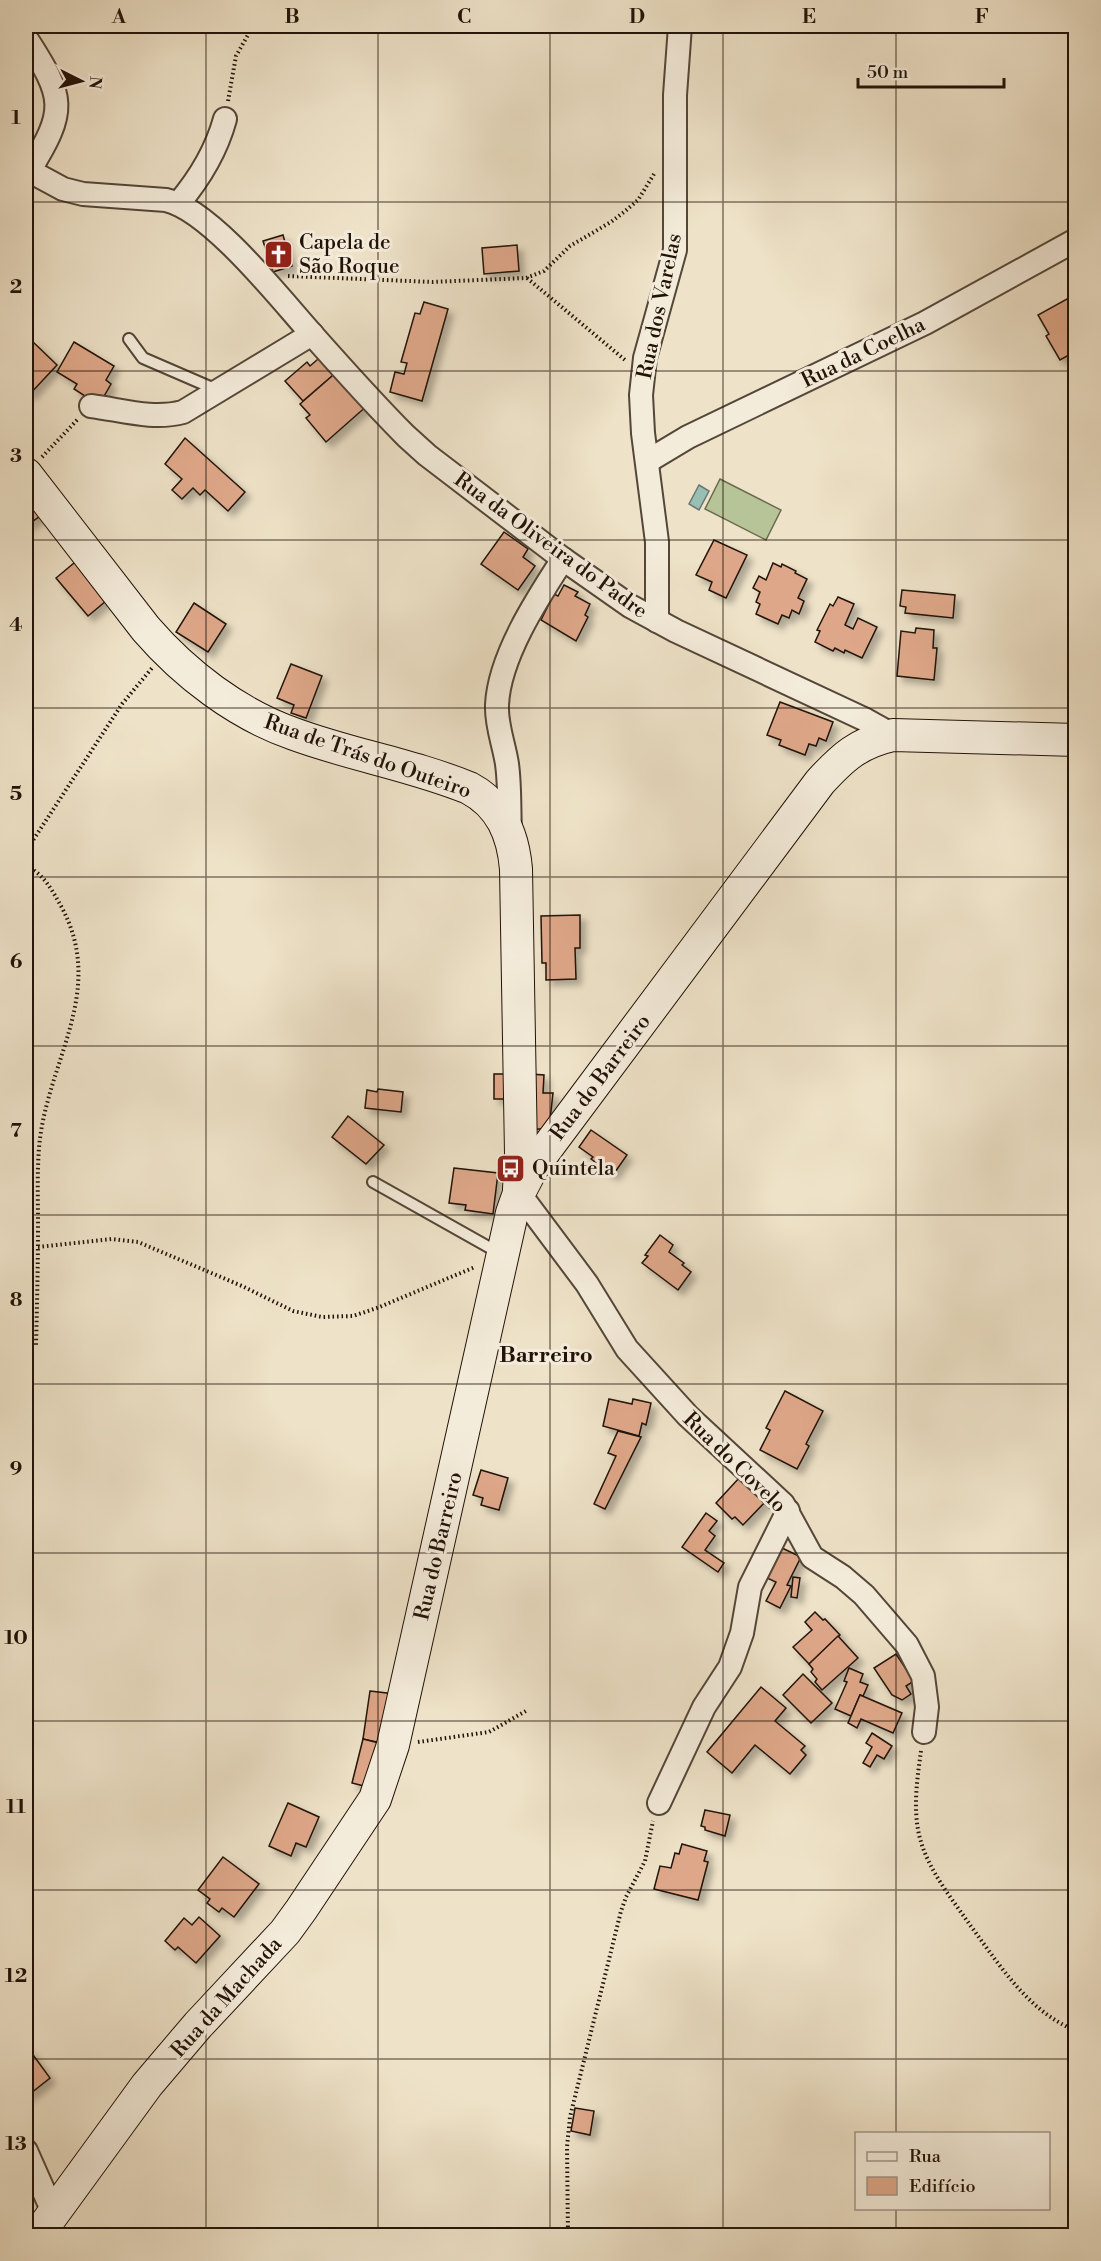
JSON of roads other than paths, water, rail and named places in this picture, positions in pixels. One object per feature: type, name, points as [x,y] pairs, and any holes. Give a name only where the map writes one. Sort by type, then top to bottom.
[{"type":"street","name":"Rua dos Varelas","points":[[657,621],[657,542],[641,413],[642,375],[675,250],[675,115],[680,26]]},
{"type":"street","points":[[26,38],[51,81],[58,107],[51,134],[27,170],[63,189],[83,194],[166,200],[178,204],[206,166],[225,119]]},
{"type":"street","name":"Rua da Oliveira do Padre","points":[[178,204],[204,220],[260,274],[416,446],[562,559],[617,598],[657,621],[893,735]]},
{"type":"street","name":"Rua da Coelha","points":[[648,461],[698,432],[925,323],[1076,240]]},
{"type":"street","points":[[91,406],[156,416],[183,411],[312,334]]},
{"type":"street","name":"Rua de Trás do Outeiro","points":[[30,470],[146,629],[167,652],[199,679],[239,708],[275,727],[469,788],[479,793],[496,810],[510,834],[517,880],[521,1153],[519,1193]]},
{"type":"street","points":[[510,834],[508,777],[497,718],[499,691],[510,654],[562,559]]},
{"type":"street","name":"Rua do Barreiro","points":[[393,1745],[519,1193],[540,1156],[820,782],[852,752],[870,740],[893,735],[1076,740]]},
{"type":"street","name":"Rua do Covelo","points":[[519,1193],[587,1284],[627,1349],[687,1416],[789,1511],[812,1557],[843,1577],[864,1595],[914,1656],[923,1676],[926,1696],[924,1732]]},
{"type":"street","points":[[659,1803],[704,1707],[730,1667],[742,1633],[753,1579],[789,1511]]},
{"type":"street","name":"Rua da Machada","points":[[45,2224],[147,2085],[198,2025],[285,1932],[301,1910],[375,1799],[393,1745]]},
{"type":"street","points":[[26,2151],[45,2224]]},
{"type":"lane","points":[[129,339],[143,358],[218,390]]},
{"type":"lane","points":[[373,1182],[504,1256]]},
{"type":"water","points":[[699,485],[709,491],[699,510],[689,504]]},
{"type":"place","name":"Capela de São Roque","points":[[278,254]]},
{"type":"place","name":"Quintela","points":[[511,1168]]},
{"type":"district","name":"Barreiro","points":[[546,1354]]}]
